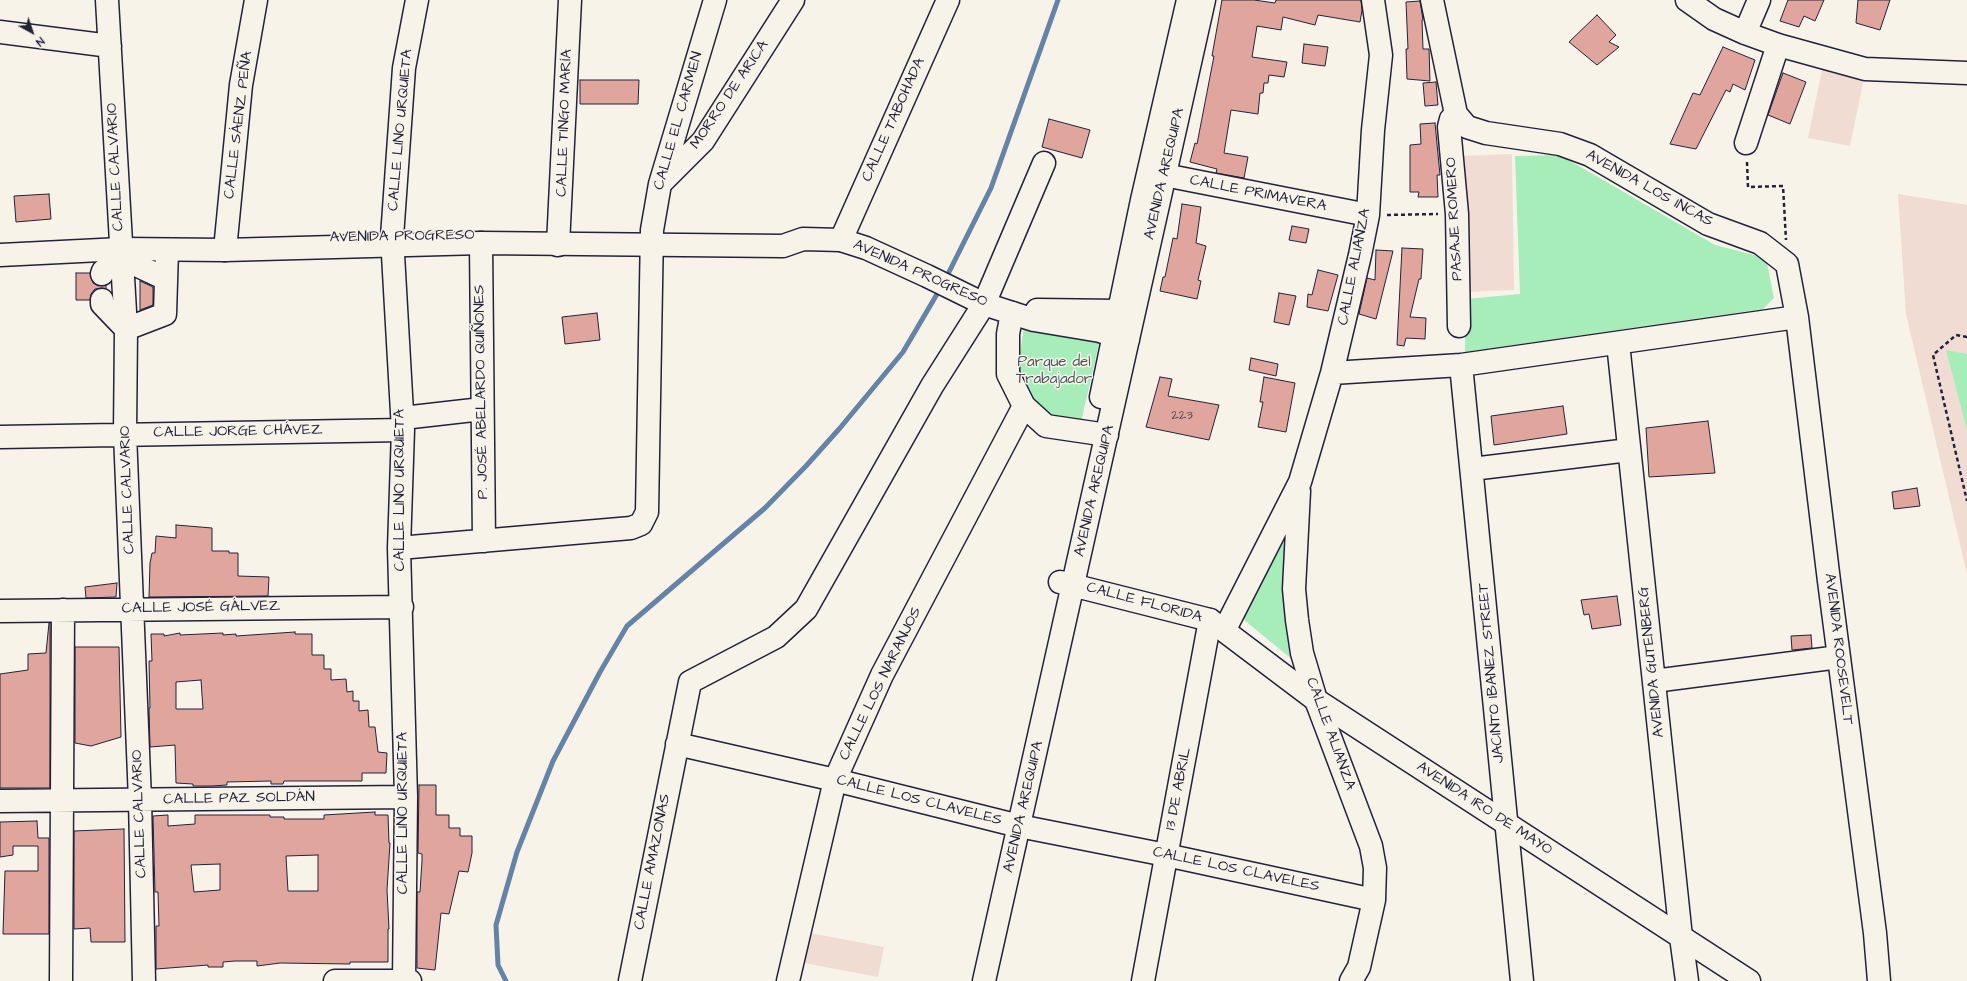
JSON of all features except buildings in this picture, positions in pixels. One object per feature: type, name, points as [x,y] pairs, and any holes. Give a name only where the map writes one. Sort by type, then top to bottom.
[{"type":"street","name":"CALLE CALVARIO","points":[[107,0],[126,329],[125,434],[140,800],[144,981]]},
{"type":"street","name":"CALLE SÁENZ PEÑA","points":[[225,246],[241,85],[256,0]]},
{"type":"street","name":"CALLE LINO URQUIETA","points":[[406,981],[406,797],[402,607],[399,548],[403,424],[392,242],[404,68],[417,0]]},
{"type":"street","name":"CALLE TINGO MARÍA","points":[[559,240],[570,0]]},
{"type":"street","name":"CALLE EL CARMEN","points":[[484,541],[631,528],[641,524],[647,512],[651,237],[660,184],[715,0]]},
{"type":"street","name":"MORRO DE ARICA","points":[[660,184],[703,142],[793,0]]},
{"type":"street","name":"CALLE TABOHADA","points":[[841,240],[948,0]]},
{"type":"street","name":"AVENIDA AREQUIPA","points":[[969,981],[1012,825],[1101,435],[1157,173],[1188,0]]},
{"type":"street","name":"AVENIDA AREQUIPA","points":[[1157,173],[1204,0]]},
{"type":"street","name":"CALLE ALIANZA","points":[[1352,981],[1358,967],[1374,900],[1375,868],[1372,846],[1316,700],[1302,653],[1294,589],[1300,482],[1332,373],[1368,216],[1373,130],[1380,55],[1373,0]]},
{"type":"street","points":[[1432,0],[1456,114]]},
{"type":"street","points":[[1687,0],[1714,19],[1745,33],[1778,45],[1865,69],[1967,73]]},
{"type":"street","points":[[1745,33],[1759,0]]},
{"type":"street","points":[[0,32],[110,46]]},
{"type":"street","points":[[1746,142],[1778,45]]},
{"type":"street","name":"PASAJE ROMERO","points":[[1456,114],[1451,119],[1449,127],[1457,214],[1459,326]]},
{"type":"street","name":"AVENIDA LOS INCAS","points":[[1456,114],[1467,127],[1486,133],[1560,144],[1590,154],[1708,224],[1760,244],[1787,264]]},
{"type":"street","points":[[981,303],[1044,163]]},
{"type":"street","name":"CALLE PRIMAVERA","points":[[1157,173],[1368,216]]},
{"type":"street","name":"AVENIDA PROGRESO","points":[[392,242],[481,243],[785,232],[803,239],[841,240],[866,248],[981,303],[1034,320],[1121,338]]},
{"type":"street","name":"AVENIDA PROGRESO","points":[[0,254],[89,251],[121,248],[559,240]]},
{"type":"street","name":"AVENIDA PROGRESO","points":[[0,241],[167,250],[225,246]]},
{"type":"street","name":"P. JOSÉ ABELARDO QUIÑONES","points":[[481,243],[484,541]]},
{"type":"street","points":[[89,251],[102,272],[121,248],[166,279]]},
{"type":"street","points":[[102,300],[102,304],[126,329],[165,314],[167,250]]},
{"type":"street","points":[[1332,373],[1461,365],[1797,317],[1787,264]]},
{"type":"street","name":"CALLE AMAZONAS","points":[[630,981],[690,682],[776,637],[806,609],[932,386],[981,303]]},
{"type":"street","name":"AVENIDA PROGRESO","points":[[1012,313],[1032,310],[1126,313]]},
{"type":"street","points":[[1012,313],[1008,334],[1008,374],[1024,406],[1046,426],[1101,435]]},
{"type":"street","name":"AVENIDA ROOSEVELT","points":[[1797,317],[1875,934],[1879,981]]},
{"type":"street","name":"AVENIDA GUTENBERG","points":[[1618,343],[1681,937],[1687,981]]},
{"type":"street","name":"JACINTO IBANEZ STREET","points":[[1461,365],[1522,981]]},
{"type":"street","name":"CALLE LOS NARANJOS","points":[[788,981],[835,780],[882,675],[1024,406]]},
{"type":"street","name":"CALLE JORGE CHÁVEZ","points":[[0,437],[403,424],[482,409]]},
{"type":"street","points":[[1472,469],[1629,450]]},
{"type":"street","name":"CALLE ALIANZA","points":[[1218,625],[1300,482]]},
{"type":"street","points":[[399,548],[484,541]]},
{"type":"street","name":"CALLE FLORIDA","points":[[1067,583],[1218,625]]},
{"type":"street","name":"CALLE JOSÉ GÁLVEZ","points":[[0,611],[402,607]]},
{"type":"street","points":[[61,981],[63,610]]},
{"type":"street","name":"AVENIDA 1RO DE MAYO","points":[[1218,625],[1316,700],[1749,981]]},
{"type":"street","name":"13 DE ABRIL","points":[[1143,981],[1166,855],[1218,625]]},
{"type":"street","points":[[1654,680],[1839,657]]},
{"type":"street","name":"CALLE LOS CLAVELES","points":[[677,744],[835,780],[1012,825],[1166,855],[1374,900]]},
{"type":"street","name":"CALLE PAZ SOLDÁN","points":[[0,800],[406,797]]},
{"type":"street","name":"AVENIDA AREQUIPA","points":[[984,981],[1012,825]]},
{"type":"street","points":[[335,981],[406,981]]},
{"type":"path","points":[[1746,142],[1748,188],[1783,186],[1787,264]]},
{"type":"path","points":[[1368,216],[1457,214]]},
{"type":"path","points":[[1967,337],[1956,335],[1933,355],[1967,501]]},
{"type":"shaded area","points":[[1823,65],[1865,73],[1850,146],[1808,138]]},
{"type":"shaded area","points":[[1512,154],[1514,290],[1466,292],[1463,156]]},
{"type":"shaded area","points":[[1898,194],[1967,205],[1967,574],[1906,314]]},
{"type":"shaded area","points":[[810,933],[884,947],[878,977],[804,963]]},
{"type":"green space","points":[[1560,155],[1715,245],[1766,258],[1774,298],[1763,309],[1465,352],[1466,299],[1520,294],[1515,156]]},
{"type":"green space","name":"Parque del Trabajador","points":[[1024,326],[1100,340],[1080,426],[1057,419],[1031,402],[1016,383]]},
{"type":"green space","points":[[1946,350],[1967,354],[1967,430]]},
{"type":"green space","points":[[1280,541],[1286,545],[1284,617],[1293,660],[1238,615]]},
{"type":"waterway","points":[[945,280],[991,188],[1058,0]]},
{"type":"waterway","points":[[506,981],[498,965],[496,925],[517,852],[553,761],[600,672],[627,626],[765,508],[806,466],[840,428],[903,352],[940,289]]}]
